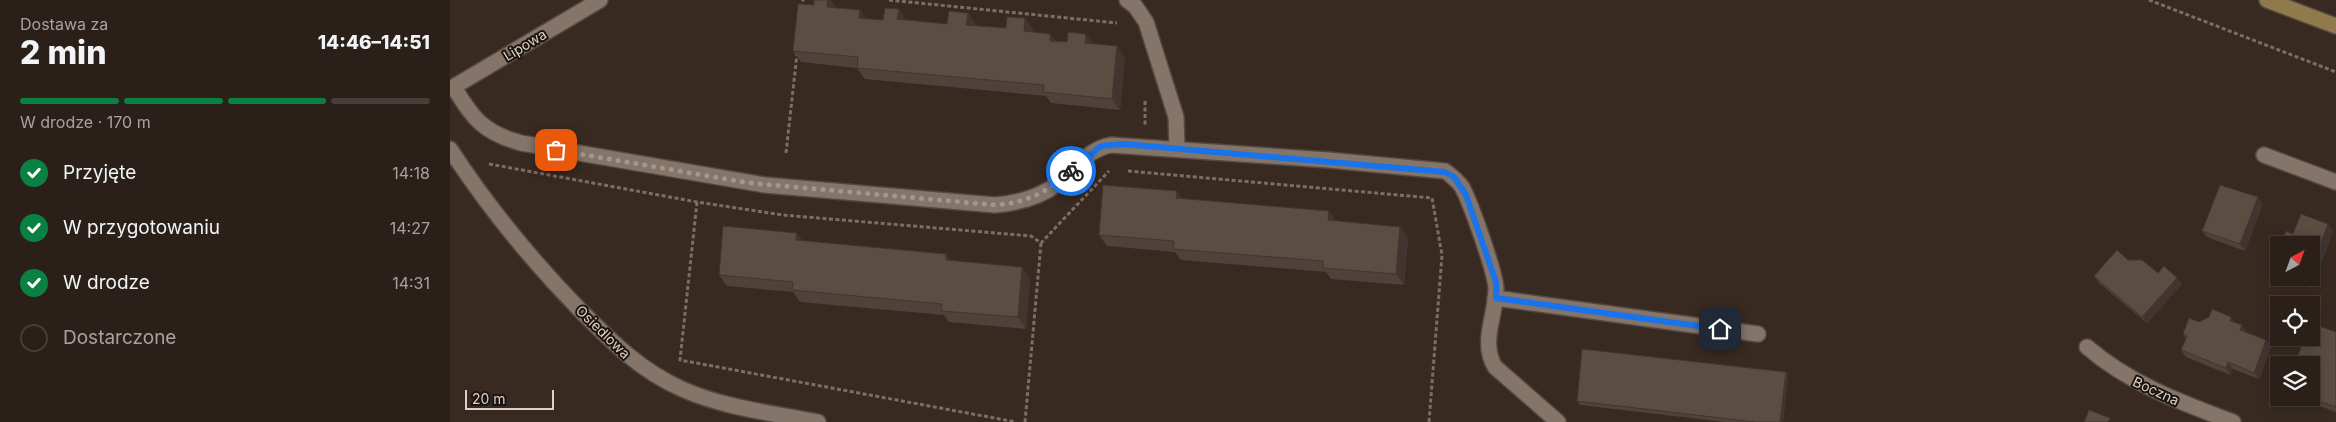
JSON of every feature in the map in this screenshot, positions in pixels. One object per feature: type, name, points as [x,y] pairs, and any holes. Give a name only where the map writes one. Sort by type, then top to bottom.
[{"type":"main road","points":[[2267,0],[2336,26]]},
{"type":"street","name":"Lipowa","points":[[452,88],[600,0]]},
{"type":"street","points":[[1127,0],[1135,6],[1146,22],[1176,117],[1177,148]]},
{"type":"street","points":[[452,88],[482,126],[506,139],[521,143],[745,182],[985,205],[1010,204],[1042,194],[1057,184],[1101,146],[1124,144],[1445,172],[1454,177],[1466,195],[1496,282],[1496,298],[1489,334],[1489,358],[1495,367],[1558,422]]},
{"type":"street","name":"Osiedlowa","points":[[450,149],[484,198],[537,264],[614,344],[645,370],[683,390],[708,399],[818,422]]},
{"type":"street","points":[[2264,154],[2336,182]]},
{"type":"street","points":[[1496,298],[1758,334]]},
{"type":"street","name":"Boczna","points":[[2087,347],[2106,364],[2143,386],[2233,422]]},
{"type":"path","points":[[802,10],[803,0]]},
{"type":"path","points":[[889,0],[1111,21],[1121,26]]},
{"type":"path","points":[[2149,0],[2336,72]]},
{"type":"path","points":[[786,153],[798,48]]},
{"type":"path","points":[[1143,96],[1146,104],[1144,173]]},
{"type":"path","points":[[697,202],[680,360],[1016,422]]},
{"type":"path","points":[[1025,422],[1041,243]]},
{"type":"building","points":[[814,0],[828,0],[827,7],[860,10],[859,18],[883,20],[885,8],[899,9],[897,19],[947,24],[949,11],[968,13],[966,25],[1006,28],[1007,17],[1025,18],[1024,31],[1050,34],[1050,41],[1067,42],[1068,32],[1086,34],[1085,43],[1117,46],[1112,99],[1043,92],[1044,85],[857,68],[858,57],[793,51],[798,4],[814,5]]},
{"type":"building","points":[[1103,185],[1177,191],[1176,198],[1329,211],[1328,220],[1400,227],[1396,274],[1323,268],[1323,261],[1173,249],[1174,241],[1099,235]]},
{"type":"building","points":[[2220,185],[2258,197],[2240,244],[2202,231]]},
{"type":"building","points":[[2301,214],[2328,224],[2320,246],[2320,236],[2284,236],[2286,231],[2293,234]]},
{"type":"building","points":[[723,226],[797,233],[796,240],[946,254],[946,260],[1022,267],[1018,317],[941,311],[942,304],[792,290],[793,282],[719,275]]},
{"type":"building","points":[[2117,250],[2128,260],[2142,260],[2158,273],[2164,266],[2177,278],[2142,317],[2094,276]]},
{"type":"building","points":[[2212,309],[2231,317],[2230,321],[2242,325],[2240,330],[2266,340],[2254,373],[2228,362],[2226,368],[2181,350],[2187,336],[2183,334],[2189,318],[2199,322],[2209,317]]},
{"type":"building","points":[[2320,326],[2336,332],[2336,407],[2320,401],[2320,356],[2298,356],[2302,346],[2320,346]]},
{"type":"building","points":[[1582,349],[1786,372],[1780,422],[1755,422],[1577,401]]},
{"type":"building","points":[[2089,410],[2110,418],[2108,422],[2084,422]]},
{"type":"way so far","points":[[556,150],[750,183],[995,205],[1010,204],[1042,194],[1071,171]]},
{"type":"route","points":[[1071,171],[1092,152],[1101,146],[1111,144],[1434,169],[1454,177],[1466,195],[1496,282],[1496,298],[1720,329]]}]
